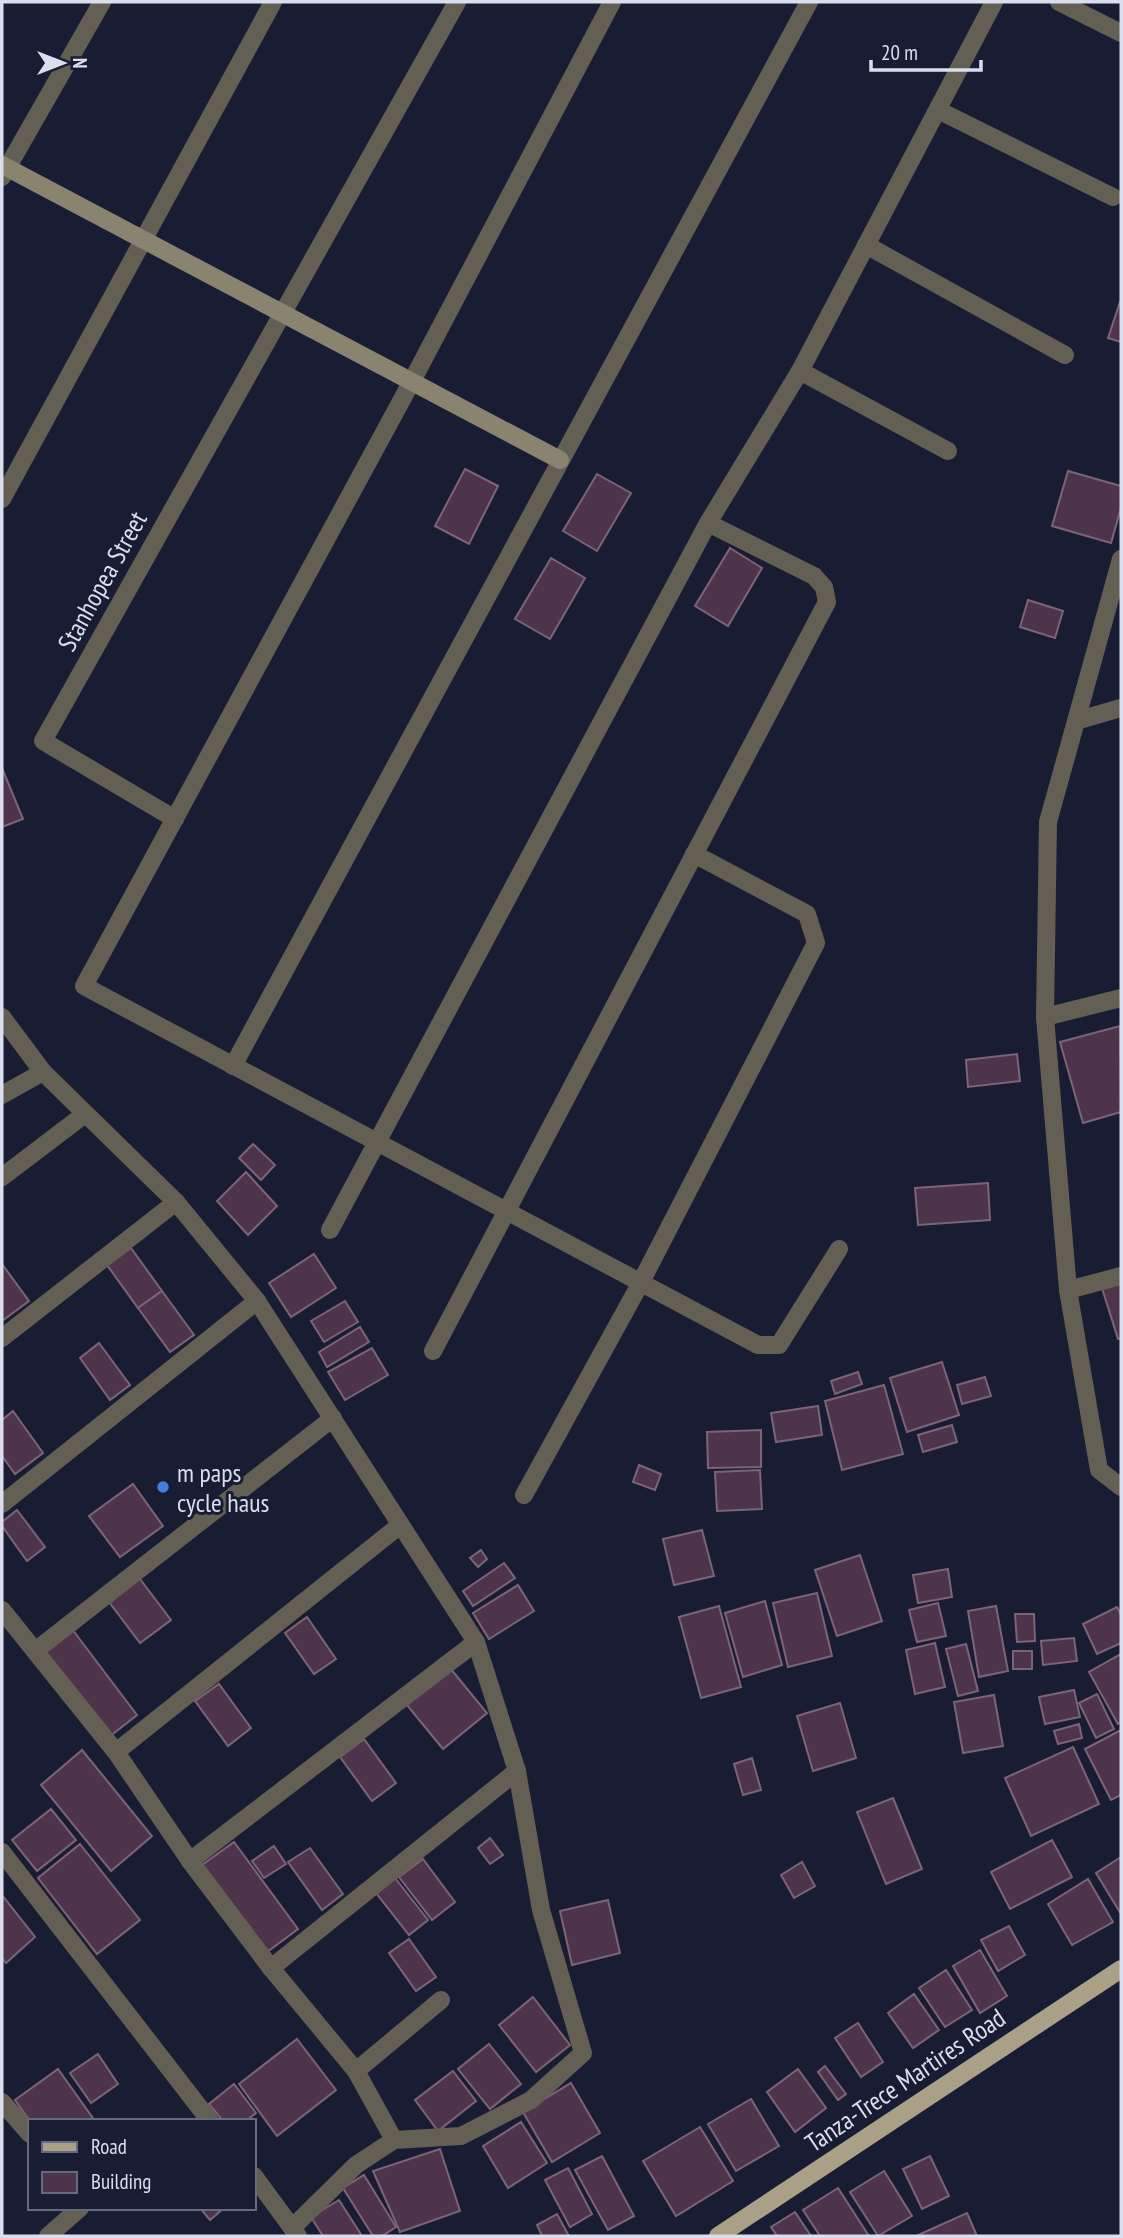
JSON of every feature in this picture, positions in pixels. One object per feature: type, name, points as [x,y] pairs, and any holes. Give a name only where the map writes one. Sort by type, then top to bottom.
[{"type":"main road","name":"Tanza-Trece Martires Road","points":[[718,2236],[1121,1969]]},
{"type":"street","points":[[102,2],[3,170],[142,239],[560,460]]},
{"type":"street","points":[[2,499],[273,2]]},
{"type":"street","points":[[282,313],[457,2]]},
{"type":"street","points":[[612,2],[412,381],[84,986],[758,1345],[779,1345],[839,1249]]},
{"type":"street","points":[[233,1066],[809,2]]},
{"type":"street","points":[[330,1230],[708,523],[800,371],[994,2]]},
{"type":"street","points":[[1059,2],[1121,33]]},
{"type":"street","points":[[938,110],[1112,197]]},
{"type":"street","points":[[866,245],[1065,355]]},
{"type":"street","name":"Stanhopea Street","points":[[175,819],[43,741],[282,313]]},
{"type":"street","points":[[800,371],[948,451]]},
{"type":"street","points":[[433,1350],[827,601],[824,587],[814,576],[708,523]]},
{"type":"street","points":[[1121,559],[1079,720],[1048,822],[1045,1017],[1068,1290],[1099,1470],[1121,1487]]},
{"type":"street","points":[[1079,720],[1121,708]]},
{"type":"street","points":[[524,1495],[640,1284],[816,943],[807,915],[694,854]]},
{"type":"street","points":[[1045,1017],[1121,998]]},
{"type":"street","points":[[2,1017],[43,1072],[176,1202],[257,1301],[476,1642],[517,1771],[541,1910],[583,2053],[531,2100],[461,2136],[394,2140],[356,2165],[295,2232],[256,2179]]},
{"type":"street","points":[[2,1095],[43,1072]]},
{"type":"street","points":[[2,1177],[85,1114]]},
{"type":"street","points":[[2,1338],[176,1202]]},
{"type":"street","points":[[1068,1290],[1121,1276]]},
{"type":"street","points":[[2,1504],[257,1301]]},
{"type":"street","points":[[35,1651],[333,1418]]},
{"type":"street","points":[[116,1752],[400,1526]]},
{"type":"street","points":[[2,1610],[116,1752],[190,1861],[271,1968],[356,2071],[394,2140]]},
{"type":"street","points":[[190,1861],[476,1642]]},
{"type":"street","points":[[271,1968],[517,1771]]},
{"type":"street","points":[[2,1852],[202,2118]]},
{"type":"street","points":[[356,2071],[441,2000]]},
{"type":"street","points":[[2,2104],[28,2132]]},
{"type":"street","points":[[48,2236],[78,2210]]},
{"type":"building","points":[[1121,302],[1121,342],[1108,338]]},
{"type":"building","points":[[465,469],[498,486],[469,544],[435,526]]},
{"type":"building","points":[[1068,471],[1121,486],[1121,508],[1111,543],[1052,526]]},
{"type":"building","points":[[597,474],[631,493],[597,551],[563,531]]},
{"type":"building","points":[[730,548],[762,568],[728,626],[695,606]]},
{"type":"building","points":[[551,558],[585,578],[550,639],[515,619]]},
{"type":"building","points":[[1028,600],[1063,611],[1055,638],[1020,627]]},
{"type":"building","points":[[2,768],[23,819],[2,827]]},
{"type":"building","points":[[1120,1026],[1121,1112],[1083,1123],[1060,1042]]},
{"type":"building","points":[[1017,1054],[1020,1081],[968,1087],[966,1060]]},
{"type":"building","points":[[253,1144],[275,1165],[261,1180],[239,1158]]},
{"type":"building","points":[[246,1172],[277,1206],[248,1235],[217,1201]]},
{"type":"building","points":[[988,1183],[990,1220],[918,1225],[915,1188]]},
{"type":"building","points":[[131,1248],[162,1291],[138,1308],[107,1265]]},
{"type":"building","points":[[314,1254],[336,1288],[291,1317],[269,1283]]},
{"type":"building","points":[[2,1264],[29,1301],[2,1321]]},
{"type":"building","points":[[1121,1281],[1121,1338],[1118,1339],[1102,1288]]},
{"type":"building","points":[[162,1291],[194,1335],[170,1352],[138,1308]]},
{"type":"building","points":[[345,1301],[358,1322],[324,1342],[311,1321]]},
{"type":"building","points":[[360,1327],[369,1342],[327,1367],[319,1352]]},
{"type":"building","points":[[99,1343],[130,1385],[110,1400],[80,1358]]},
{"type":"building","points":[[372,1348],[388,1375],[345,1400],[328,1372]]},
{"type":"building","points":[[942,1362],[959,1415],[907,1432],[890,1378]]},
{"type":"building","points":[[858,1372],[862,1384],[835,1394],[831,1381]]},
{"type":"building","points":[[985,1377],[991,1396],[962,1404],[957,1385]]},
{"type":"building","points":[[884,1385],[903,1454],[842,1470],[825,1401]]},
{"type":"building","points":[[818,1406],[822,1435],[776,1442],[771,1413]]},
{"type":"building","points":[[13,1411],[43,1453],[15,1474],[2,1456],[2,1420]]},
{"type":"building","points":[[952,1425],[957,1442],[923,1452],[918,1435]]},
{"type":"building","points":[[761,1430],[761,1467],[708,1468],[707,1432]]},
{"type":"building","points":[[639,1465],[661,1474],[655,1490],[633,1482]]},
{"type":"building","points":[[760,1470],[762,1509],[717,1511],[715,1472]]},
{"type":"building","points":[[133,1484],[163,1526],[120,1557],[89,1516]]},
{"type":"building","points":[[17,1510],[45,1547],[27,1561],[2,1526],[2,1522]]},
{"type":"building","points":[[702,1530],[714,1576],[674,1585],[663,1539]]},
{"type":"building","points":[[481,1550],[487,1559],[478,1567],[470,1558]]},
{"type":"building","points":[[860,1555],[882,1621],[837,1636],[815,1570]]},
{"type":"building","points":[[504,1563],[515,1578],[473,1606],[463,1591]]},
{"type":"building","points":[[948,1569],[952,1597],[918,1603],[913,1575]]},
{"type":"building","points":[[137,1575],[171,1620],[140,1643],[106,1598]]},
{"type":"building","points":[[518,1585],[534,1611],[489,1639],[473,1613]]},
{"type":"building","points":[[817,1593],[832,1656],[788,1667],[773,1603]]},
{"type":"building","points":[[765,1601],[782,1665],[743,1677],[725,1613]]},
{"type":"building","points":[[938,1603],[946,1636],[917,1642],[909,1610]]},
{"type":"building","points":[[719,1606],[741,1687],[701,1698],[679,1617]]},
{"type":"building","points":[[996,1606],[1008,1671],[979,1677],[968,1611]]},
{"type":"building","points":[[1117,1607],[1121,1615],[1121,1643],[1097,1654],[1083,1624]]},
{"type":"building","points":[[1015,1614],[1034,1614],[1035,1641],[1017,1642]]},
{"type":"building","points":[[307,1617],[336,1659],[314,1674],[285,1633]]},
{"type":"building","points":[[72,1629],[137,1715],[109,1737],[44,1650]]},
{"type":"building","points":[[1074,1638],[1077,1661],[1043,1665],[1041,1641]]},
{"type":"building","points":[[935,1643],[945,1687],[915,1694],[906,1650]]},
{"type":"building","points":[[966,1644],[978,1691],[958,1696],[946,1649]]},
{"type":"building","points":[[1013,1651],[1032,1651],[1032,1669],[1013,1669]]},
{"type":"building","points":[[1121,1654],[1121,1722],[1118,1724],[1089,1672]]},
{"type":"building","points":[[450,1668],[487,1713],[443,1749],[406,1704]]},
{"type":"building","points":[[219,1684],[251,1728],[228,1746],[195,1701]]},
{"type":"building","points":[[1074,1690],[1080,1717],[1045,1724],[1039,1697]]},
{"type":"building","points":[[1097,1694],[1114,1729],[1096,1738],[1079,1703]]},
{"type":"building","points":[[994,1695],[1003,1746],[963,1753],[954,1702]]},
{"type":"building","points":[[840,1703],[856,1758],[813,1771],[797,1716]]},
{"type":"building","points":[[1079,1724],[1082,1738],[1058,1744],[1054,1731]]},
{"type":"building","points":[[1121,1730],[1121,1795],[1111,1800],[1085,1749]]},
{"type":"building","points":[[364,1739],[396,1783],[372,1801],[340,1757]]},
{"type":"building","points":[[1073,1747],[1099,1804],[1031,1836],[1005,1778]]},
{"type":"building","points":[[82,1750],[152,1836],[111,1871],[41,1785]]},
{"type":"building","points":[[752,1758],[761,1790],[743,1795],[734,1764]]},
{"type":"building","points":[[893,1798],[922,1869],[886,1884],[857,1812]]},
{"type":"building","points":[[51,1809],[76,1840],[37,1871],[12,1840]]},
{"type":"building","points":[[490,1838],[503,1855],[490,1864],[478,1848]]},
{"type":"building","points":[[1052,1840],[1072,1877],[1010,1909],[991,1872]]},
{"type":"building","points":[[234,1842],[298,1929],[267,1952],[202,1865]]},
{"type":"building","points":[[80,1844],[140,1920],[97,1954],[38,1878]]},
{"type":"building","points":[[274,1846],[286,1864],[264,1878],[252,1861]]},
{"type":"building","points":[[310,1848],[343,1894],[322,1910],[288,1862]]},
{"type":"building","points":[[1121,1857],[1121,1914],[1096,1873]]},
{"type":"building","points":[[423,1859],[455,1902],[432,1920],[399,1877]]},
{"type":"building","points":[[802,1862],[815,1886],[794,1898],[781,1875]]},
{"type":"building","points":[[395,1878],[428,1920],[409,1935],[376,1893]]},
{"type":"building","points":[[1088,1879],[1113,1922],[1072,1945],[1048,1904]]},
{"type":"building","points":[[2,1895],[35,1937],[6,1963],[2,1958]]},
{"type":"building","points":[[608,1900],[620,1953],[572,1965],[560,1911]]},
{"type":"building","points":[[1009,1926],[1025,1955],[998,1971],[981,1940]]},
{"type":"building","points":[[409,1939],[436,1977],[416,1991],[389,1953]]},
{"type":"building","points":[[980,1950],[1007,1996],[980,2013],[953,1966]]},
{"type":"building","points":[[946,1970],[972,2010],[945,2027],[919,1988]]},
{"type":"building","points":[[914,1994],[939,2030],[913,2048],[888,2013]]},
{"type":"building","points":[[533,1997],[570,2045],[536,2072],[499,2025]]},
{"type":"building","points":[[858,2023],[883,2062],[861,2077],[835,2038]]},
{"type":"building","points":[[297,2039],[336,2090],[277,2136],[239,2084]]},
{"type":"building","points":[[489,2044],[521,2084],[490,2109],[458,2069]]},
{"type":"building","points":[[98,2054],[118,2084],[91,2103],[70,2073]]},
{"type":"building","points":[[825,2066],[846,2094],[838,2100],[818,2072]]},
{"type":"building","points":[[58,2069],[94,2119],[29,2119],[15,2100]]},
{"type":"building","points":[[798,2069],[826,2108],[795,2132],[767,2092]]},
{"type":"building","points":[[453,2071],[476,2101],[438,2131],[415,2100]]},
{"type":"building","points":[[571,2083],[600,2133],[552,2162],[523,2112]]},
{"type":"building","points":[[234,2084],[256,2113],[248,2119],[221,2119],[209,2104]]},
{"type":"building","points":[[751,2099],[779,2146],[736,2171],[708,2124]]},
{"type":"building","points":[[521,2122],[547,2163],[508,2188],[483,2146]]},
{"type":"building","points":[[700,2127],[733,2181],[676,2216],[643,2161]]},
{"type":"building","points":[[440,2149],[460,2211],[400,2232],[373,2171]]},
{"type":"building","points":[[602,2156],[634,2216],[608,2230],[575,2170]]},
{"type":"building","points":[[930,2156],[949,2196],[922,2209],[903,2169]]},
{"type":"building","points":[[568,2168],[592,2214],[570,2227],[545,2180]]},
{"type":"building","points":[[884,2171],[912,2216],[878,2236],[850,2192]]},
{"type":"building","points":[[364,2175],[396,2227],[382,2236],[373,2236],[343,2188]]},
{"type":"building","points":[[838,2188],[869,2236],[820,2236],[803,2210]]},
{"type":"building","points":[[339,2200],[362,2236],[323,2236],[311,2217]]},
{"type":"building","points":[[202,2210],[222,2210],[210,2220]]},
{"type":"building","points":[[795,2212],[811,2236],[777,2236],[771,2227]]},
{"type":"building","points":[[967,2213],[977,2236],[916,2236]]},
{"type":"building","points":[[557,2214],[569,2236],[542,2236],[537,2225]]},
{"type":"place","name":"m paps cycle haus","points":[[163,1487]]}]
